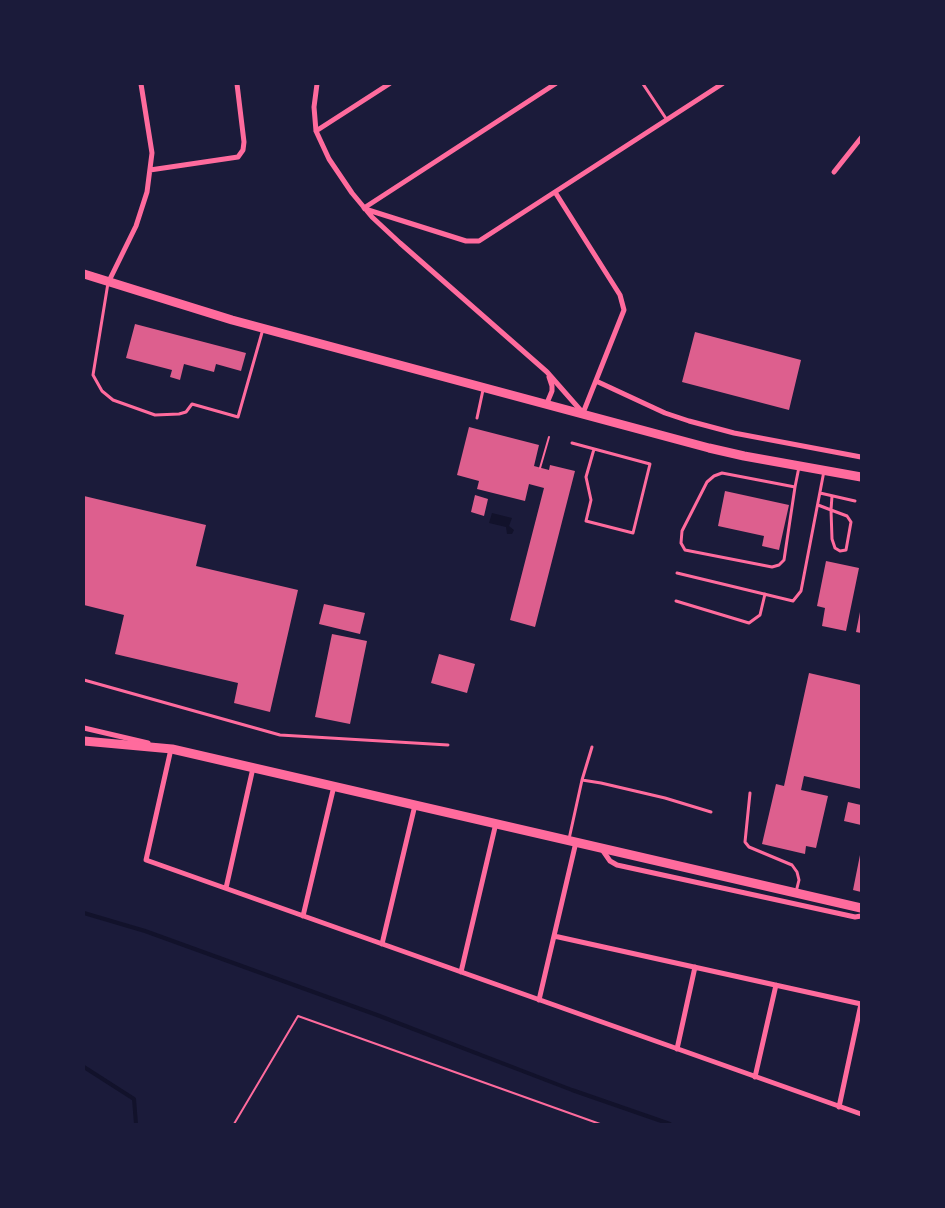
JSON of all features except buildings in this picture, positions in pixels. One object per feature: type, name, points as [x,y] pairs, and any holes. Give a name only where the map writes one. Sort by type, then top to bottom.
[{"type":"main road","points":[[84,274],[108,283],[263,328],[730,453],[861,477]]},
{"type":"main road","points":[[84,741],[172,749],[861,908]]},
{"type":"street","points":[[108,283],[136,226],[148,192],[152,153],[142,84]]},
{"type":"street","points":[[150,170],[238,157],[243,150],[244,142],[236,84]]},
{"type":"street","points":[[317,84],[314,107],[316,131],[329,159],[364,208],[400,243],[547,372],[583,413],[623,316],[623,302],[555,192]]},
{"type":"street","points":[[316,131],[389,84]]},
{"type":"street","points":[[364,208],[555,84]]},
{"type":"street","points":[[364,208],[472,242],[485,238],[722,84]]},
{"type":"street","points":[[834,172],[861,138]]},
{"type":"street","points":[[547,372],[552,386],[547,404]]},
{"type":"street","points":[[596,380],[689,421],[734,433],[861,457]]},
{"type":"street","points":[[84,728],[172,749],[146,860],[861,1114]]},
{"type":"street","points":[[226,888],[253,768]]},
{"type":"street","points":[[303,916],[334,786]]},
{"type":"street","points":[[382,944],[415,805]]},
{"type":"street","points":[[462,972],[496,824]]},
{"type":"street","points":[[539,1000],[554,936],[572,841]]},
{"type":"street","points":[[600,848],[610,861],[617,865],[855,917],[861,916]]},
{"type":"street","points":[[554,936],[861,1004],[839,1107]]},
{"type":"street","points":[[677,1049],[695,967]]},
{"type":"street","points":[[755,1077],[776,985]]},
{"type":"lane","points":[[643,84],[666,120]]},
{"type":"lane","points":[[108,283],[93,375],[102,391],[113,400],[156,415],[186,412],[192,404],[238,416],[263,328]]},
{"type":"lane","points":[[477,418],[484,387]]},
{"type":"lane","points":[[572,443],[594,448],[650,464],[633,533],[586,521],[591,500],[586,477],[594,448]]},
{"type":"lane","points":[[795,487],[722,473],[714,476],[707,482],[682,531],[681,542],[685,550],[772,567],[779,565],[784,560],[799,466]]},
{"type":"lane","points":[[677,573],[794,601],[801,591],[824,470]]},
{"type":"lane","points":[[820,493],[856,501]]},
{"type":"lane","points":[[818,505],[831,510],[848,516],[850,522],[846,550],[840,551],[834,548],[832,539],[831,510],[832,496]]},
{"type":"lane","points":[[676,601],[748,623],[760,615],[765,594]]},
{"type":"lane","points":[[84,680],[280,735],[448,745]]},
{"type":"lane","points":[[572,841],[582,780],[592,747]]},
{"type":"lane","points":[[582,780],[664,798],[711,812]]},
{"type":"lane","points":[[750,793],[745,842],[749,847],[792,865],[797,872],[799,880],[795,893]]},
{"type":"path","points":[[540,468],[549,437]]},
{"type":"path","points":[[234,1124],[298,1016],[600,1124]]},
{"type":"shaded area","points":[[492,513],[512,518],[509,526],[514,530],[512,534],[507,534],[506,527],[489,523]]},
{"type":"waterway","points":[[84,913],[145,931],[377,1015],[572,1090],[670,1124]]},
{"type":"waterway","points":[[84,1067],[134,1099],[136,1124]]}]
